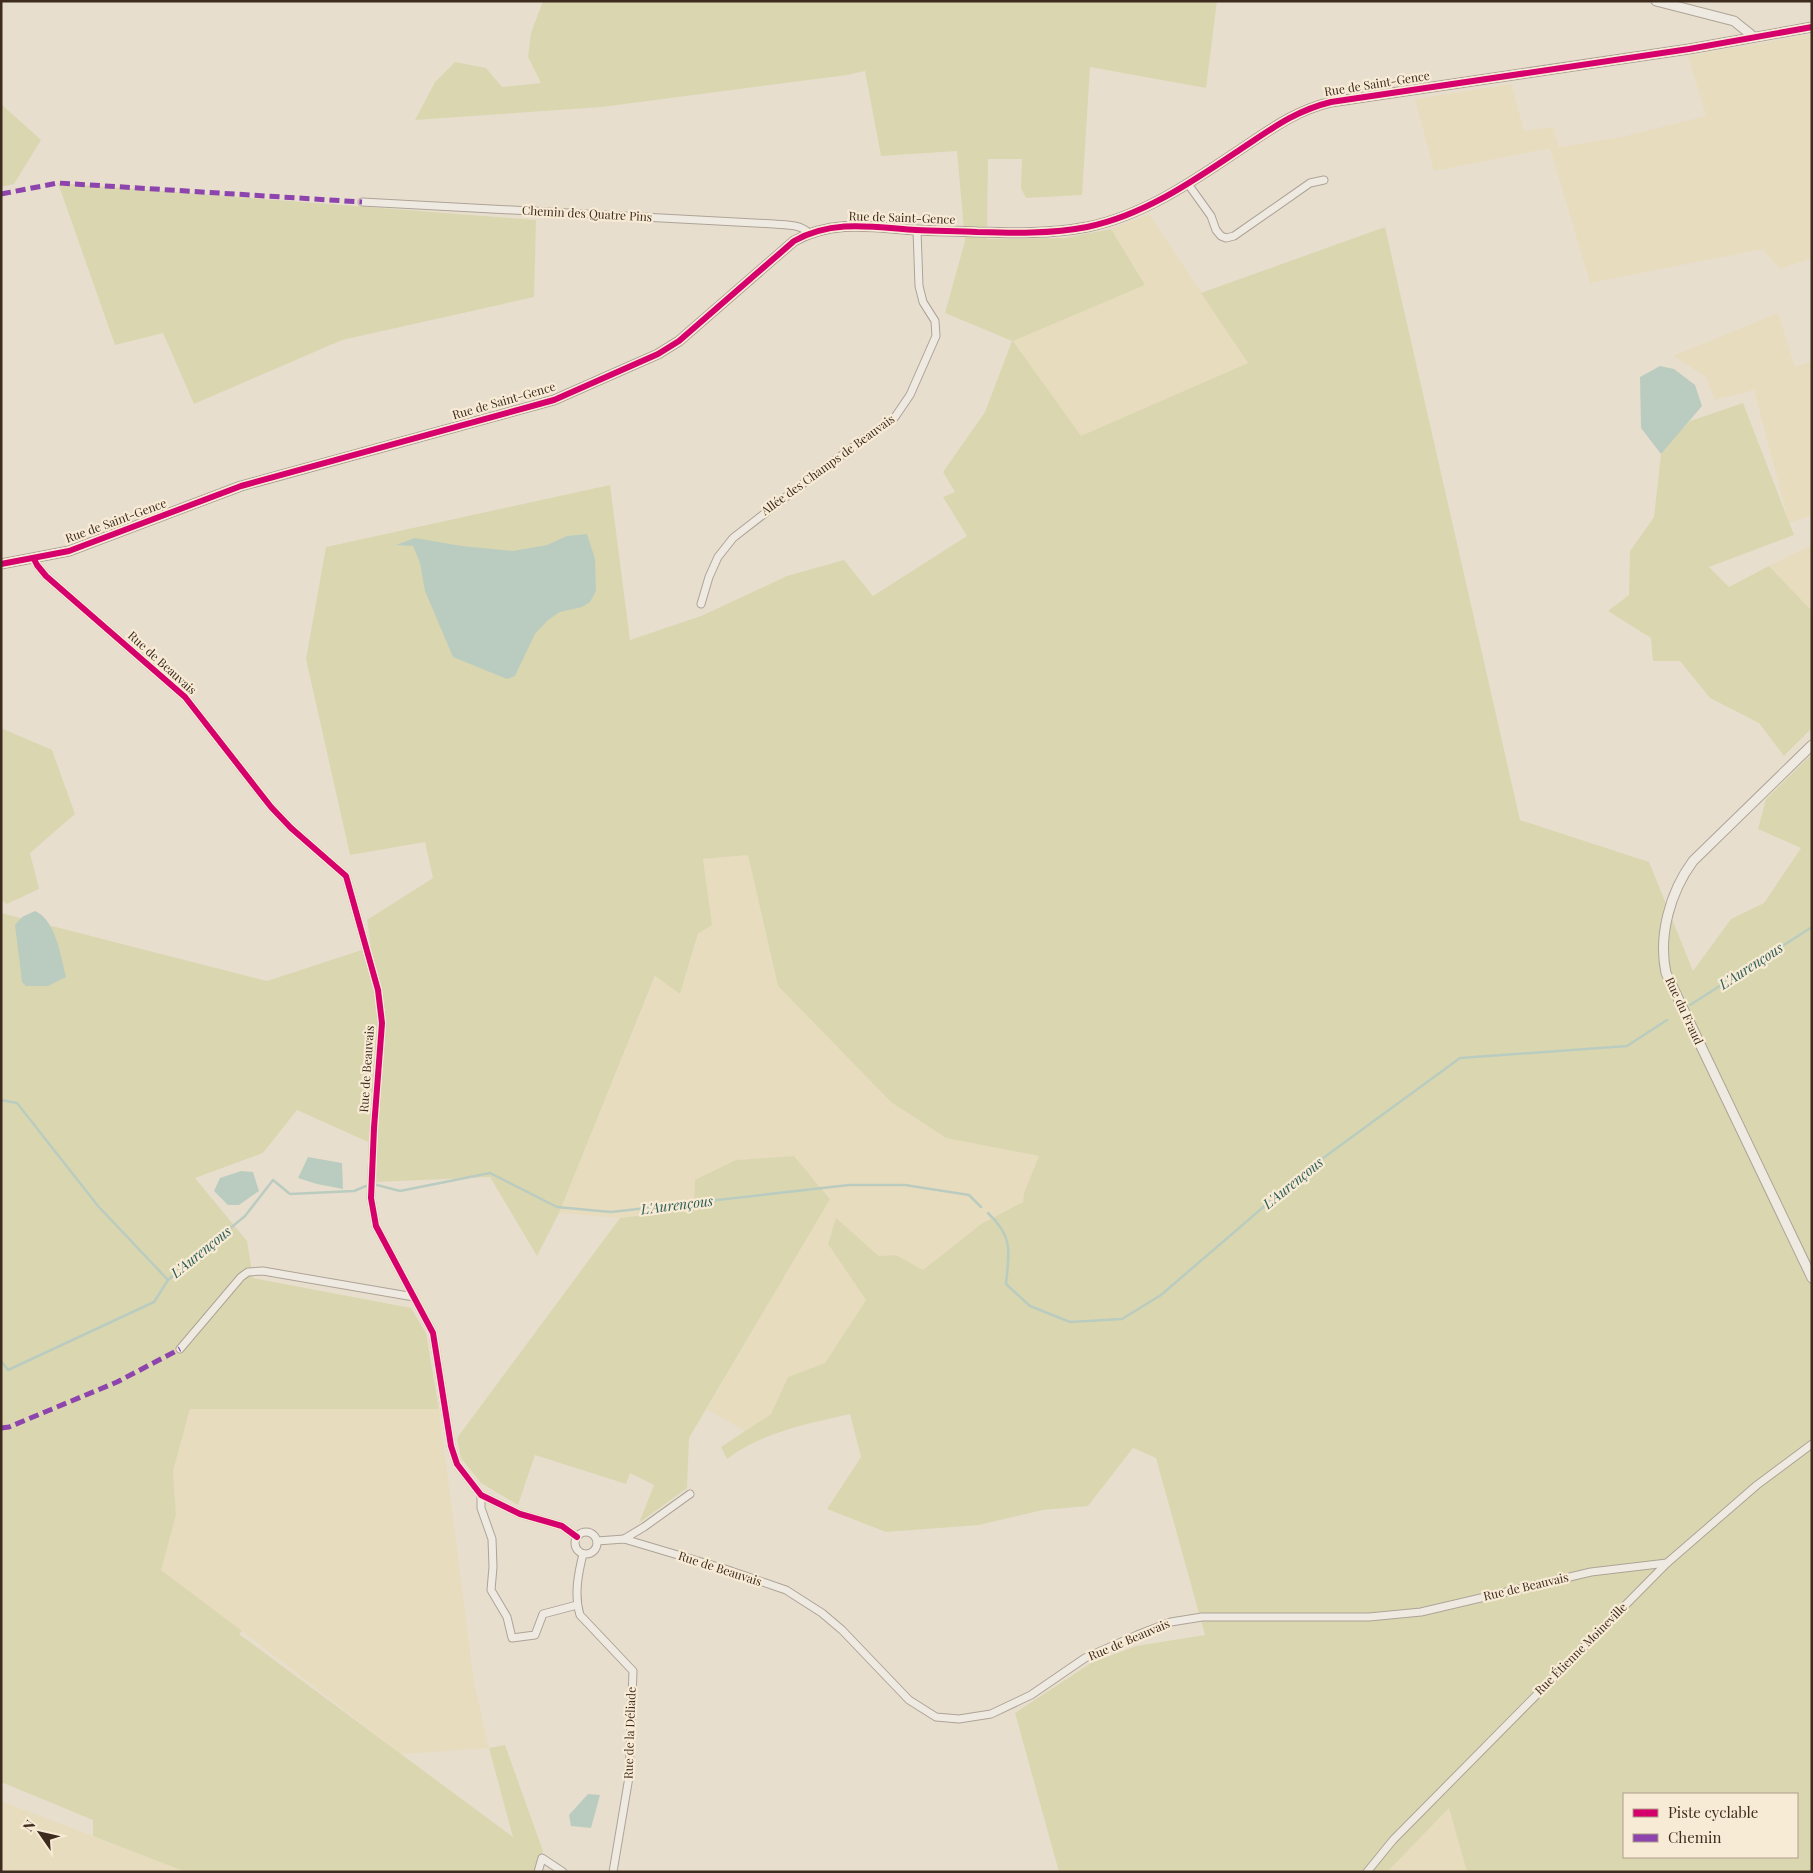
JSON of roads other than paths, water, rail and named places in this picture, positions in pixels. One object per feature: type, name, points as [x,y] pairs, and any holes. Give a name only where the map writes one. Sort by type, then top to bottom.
[{"type":"street","points":[[1656,1],[1734,21],[1753,37]]},
{"type":"street","name":"Rue de Saint-Gence","points":[[1,564],[69,551],[241,486],[554,400],[658,354],[679,341],[794,241],[808,233],[823,228],[1019,233],[1085,227],[1106,223],[1188,184],[1289,117],[1310,107],[1331,102],[1679,50],[1812,27]]},
{"type":"street","points":[[1188,184],[1211,216],[1216,230],[1221,236],[1226,238],[1234,236],[1310,183],[1324,180]]},
{"type":"street","name":"Chemin des Quatre Pins","points":[[362,202],[774,224],[796,226],[806,230],[808,233]]},
{"type":"street","name":"Allée des Champs de Beauvais","points":[[701,604],[709,577],[718,557],[733,538],[802,484],[895,417],[910,395],[936,336],[936,321],[923,302],[919,286],[916,230]]},
{"type":"street","name":"Rue de Beauvais","points":[[34,559],[36,565],[46,576],[185,696],[271,807],[291,828],[346,876],[378,990],[382,1023],[371,1198],[376,1226],[433,1333],[451,1446],[457,1464],[481,1495],[520,1514],[562,1526],[576,1537]]},
{"type":"street","name":"Rue du Fraud","points":[[1812,745],[1693,861],[1684,874],[1670,909],[1664,936],[1663,959],[1666,973],[1812,1278]]},
{"type":"street","points":[[180,1349],[241,1277],[248,1272],[263,1271],[292,1275],[414,1297]]},
{"type":"street","name":"Rue Étienne Moineville","points":[[1366,1872],[1393,1840],[1667,1563],[1757,1485],[1812,1444]]},
{"type":"street","points":[[624,1539],[690,1494]]},
{"type":"street","points":[[481,1495],[481,1508],[492,1539],[491,1590],[507,1617],[512,1638],[535,1635],[543,1614],[577,1605],[579,1572],[583,1554]]},
{"type":"street","points":[[586,1532],[593,1535],[597,1541],[593,1552],[583,1554],[575,1547],[576,1537],[586,1532]]},
{"type":"street","name":"Rue de Beauvais","points":[[597,1541],[624,1539],[725,1569],[786,1590],[822,1613],[842,1630],[909,1700],[936,1717],[959,1719],[991,1714],[1031,1695],[1085,1658],[1137,1634],[1171,1622],[1202,1617],[1369,1616],[1421,1612],[1591,1572],[1667,1563]]},
{"type":"street","name":"Rue de la Déliade","points":[[577,1605],[580,1615],[633,1671],[629,1776],[613,1872]]},
{"type":"street","points":[[538,1872],[542,1858],[562,1872]]},
{"type":"waterway","name":"L'Aurençous","points":[[1690,1005],[1812,927]]},
{"type":"waterway","name":"L'Aurençous","points":[[988,1213],[1006,1238],[1008,1246],[1006,1284],[1030,1306],[1070,1322],[1122,1319],[1161,1295],[1304,1172],[1460,1058],[1627,1046],[1667,1020]]},
{"type":"waterway","name":"L'Aurençous","points":[[1,1100],[17,1103],[98,1206],[168,1280],[245,1216],[273,1180],[290,1194],[354,1191],[366,1186]]},
{"type":"waterway","name":"L'Aurençous","points":[[377,1185],[400,1191],[490,1173],[557,1207],[611,1212],[849,1185],[905,1185],[969,1195],[981,1207]]},
{"type":"waterway","points":[[1,1361],[8,1370],[154,1302],[168,1280]]}]
